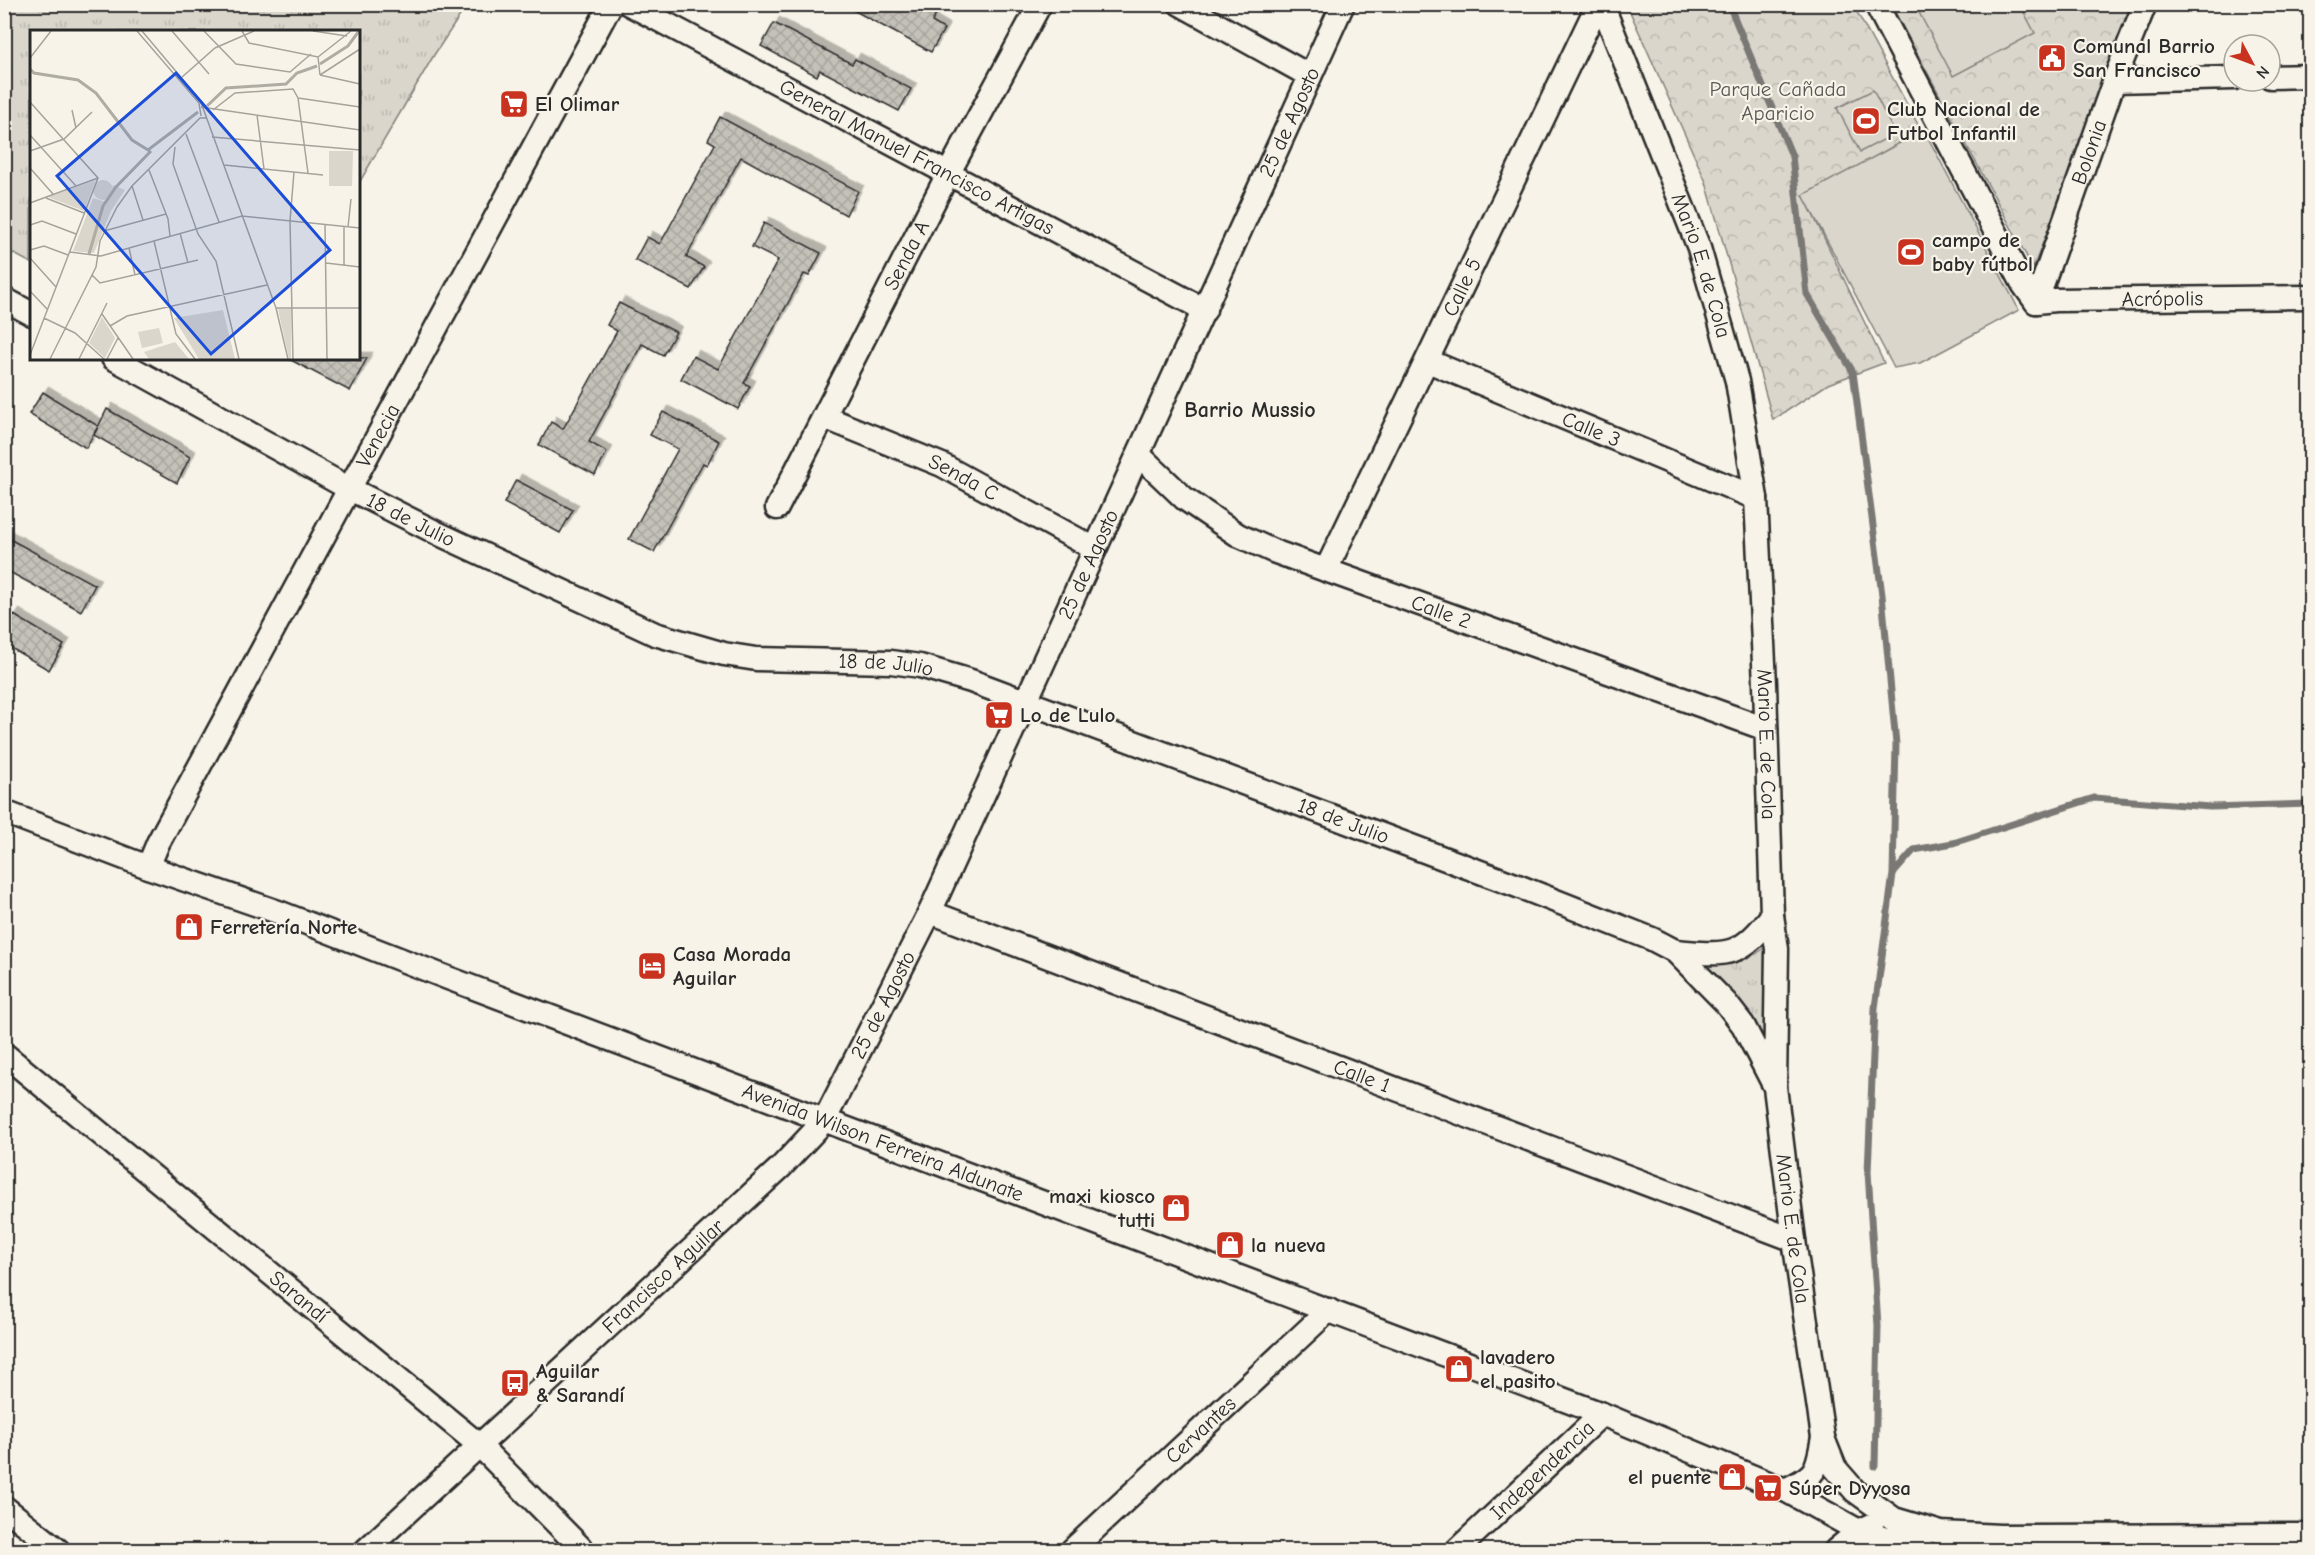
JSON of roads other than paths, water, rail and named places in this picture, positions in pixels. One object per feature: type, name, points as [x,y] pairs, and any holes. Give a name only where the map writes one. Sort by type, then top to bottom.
[{"type":"street","name":"Venecia","points":[[148,867],[158,843],[611,4]]},
{"type":"street","name":"General Manuel Francisco Artigas","points":[[629,4],[1205,310]]},
{"type":"street","name":"Senda A","points":[[777,508],[948,174],[1040,4]]},
{"type":"street","points":[[1180,4],[1310,76]]},
{"type":"street","name":"25 de Agosto","points":[[824,1120],[930,912],[1343,4]]},
{"type":"street","name":"Calle 5","points":[[1326,570],[1600,4]]},
{"type":"street","name":"Mario E. de Cola","points":[[1600,4],[1699,248],[1737,381],[1756,498],[1772,915],[1777,949],[1774,1087],[1822,1437],[1819,1461],[1809,1478],[1785,1490]]},
{"type":"street","points":[[1876,4],[2029,293]]},
{"type":"street","name":"Bolonia","points":[[2029,293],[2145,4]]},
{"type":"street","points":[[2282,77],[2310,76]]},
{"type":"street","points":[[2114,81],[2222,78]]},
{"type":"street","name":"Acrópolis","points":[[2029,293],[2055,300],[2310,297]]},
{"type":"street","points":[[4,299],[30,313]]},
{"type":"street","name":"18 de Julio","points":[[117,360],[350,489],[655,634],[724,654],[756,659],[891,662],[920,666],[971,681],[1641,934],[1675,951],[1726,1003],[1743,1025],[1774,1087]]},
{"type":"street","name":"Calle 3","points":[[1428,361],[1756,498]]},
{"type":"street","name":"Senda C","points":[[824,417],[942,465],[1095,549]]},
{"type":"street","name":"Calle 2","points":[[1139,455],[1185,499],[1238,535],[1274,551],[1766,729]]},
{"type":"street","name":"Avenida Wilson Ferreira Aldunate","points":[[4,812],[148,867],[281,913],[1602,1414],[1785,1490],[1855,1541],[1921,1549]]},
{"type":"street","name":"Calle 1","points":[[930,912],[1794,1240]]},
{"type":"street","name":"18 de Julio","points":[[1675,951],[1716,954],[1739,950],[1756,937],[1772,915]]},
{"type":"street","name":"Sarandí","points":[[4,1054],[479,1444],[583,1551]]},
{"type":"street","name":"Francisco Aguilar","points":[[366,1551],[781,1167],[824,1120]]},
{"type":"street","name":"Cervantes","points":[[1072,1551],[1329,1310]]},
{"type":"street","name":"Independencia","points":[[1457,1551],[1602,1414]]},
{"type":"street","points":[[1822,1437],[1835,1468],[1855,1491],[1894,1519],[1941,1533],[2246,1543],[2310,1535]]},
{"type":"street","points":[[4,1507],[58,1551]]},
{"type":"street","points":[[1836,1551],[1887,1520],[1894,1519]]},
{"type":"waterway","points":[[1727,4],[1792,156],[1807,294],[1853,372],[1882,595],[1896,744],[1893,874]]},
{"type":"waterway","points":[[1875,1466],[1878,1326],[1868,1172],[1875,1008],[1893,874],[1914,850],[1953,843],[2094,798],[2210,807],[2310,804]]},
{"type":"place","name":"Comunal Barrio San Francisco","points":[[2052,58]]},
{"type":"place","name":"El Olimar","points":[[514,104]]},
{"type":"place","name":"Club Nacional de Futbol Infantil","points":[[1866,121]]},
{"type":"place","name":"campo de baby fútbol","points":[[1911,252]]},
{"type":"place","name":"Lo de Lulo","points":[[999,715]]},
{"type":"place","name":"Ferretería Norte","points":[[189,927]]},
{"type":"place","name":"Casa Morada Aguilar","points":[[652,966]]},
{"type":"place","name":"maxi kiosco tutti","points":[[1176,1208]]},
{"type":"place","name":"la nueva","points":[[1230,1245]]},
{"type":"place","name":"lavadero el pasito","points":[[1459,1369]]},
{"type":"place","name":"Aguilar & Sarandí","points":[[515,1383]]},
{"type":"place","name":"el puente","points":[[1732,1477]]},
{"type":"place","name":"Súper Dyyosa","points":[[1768,1488]]},
{"type":"district","name":"Barrio Mussio","points":[[1250,410]]},
{"type":"park label","name":"Parque Cañada Aparicio","points":[[1778,101]]}]
